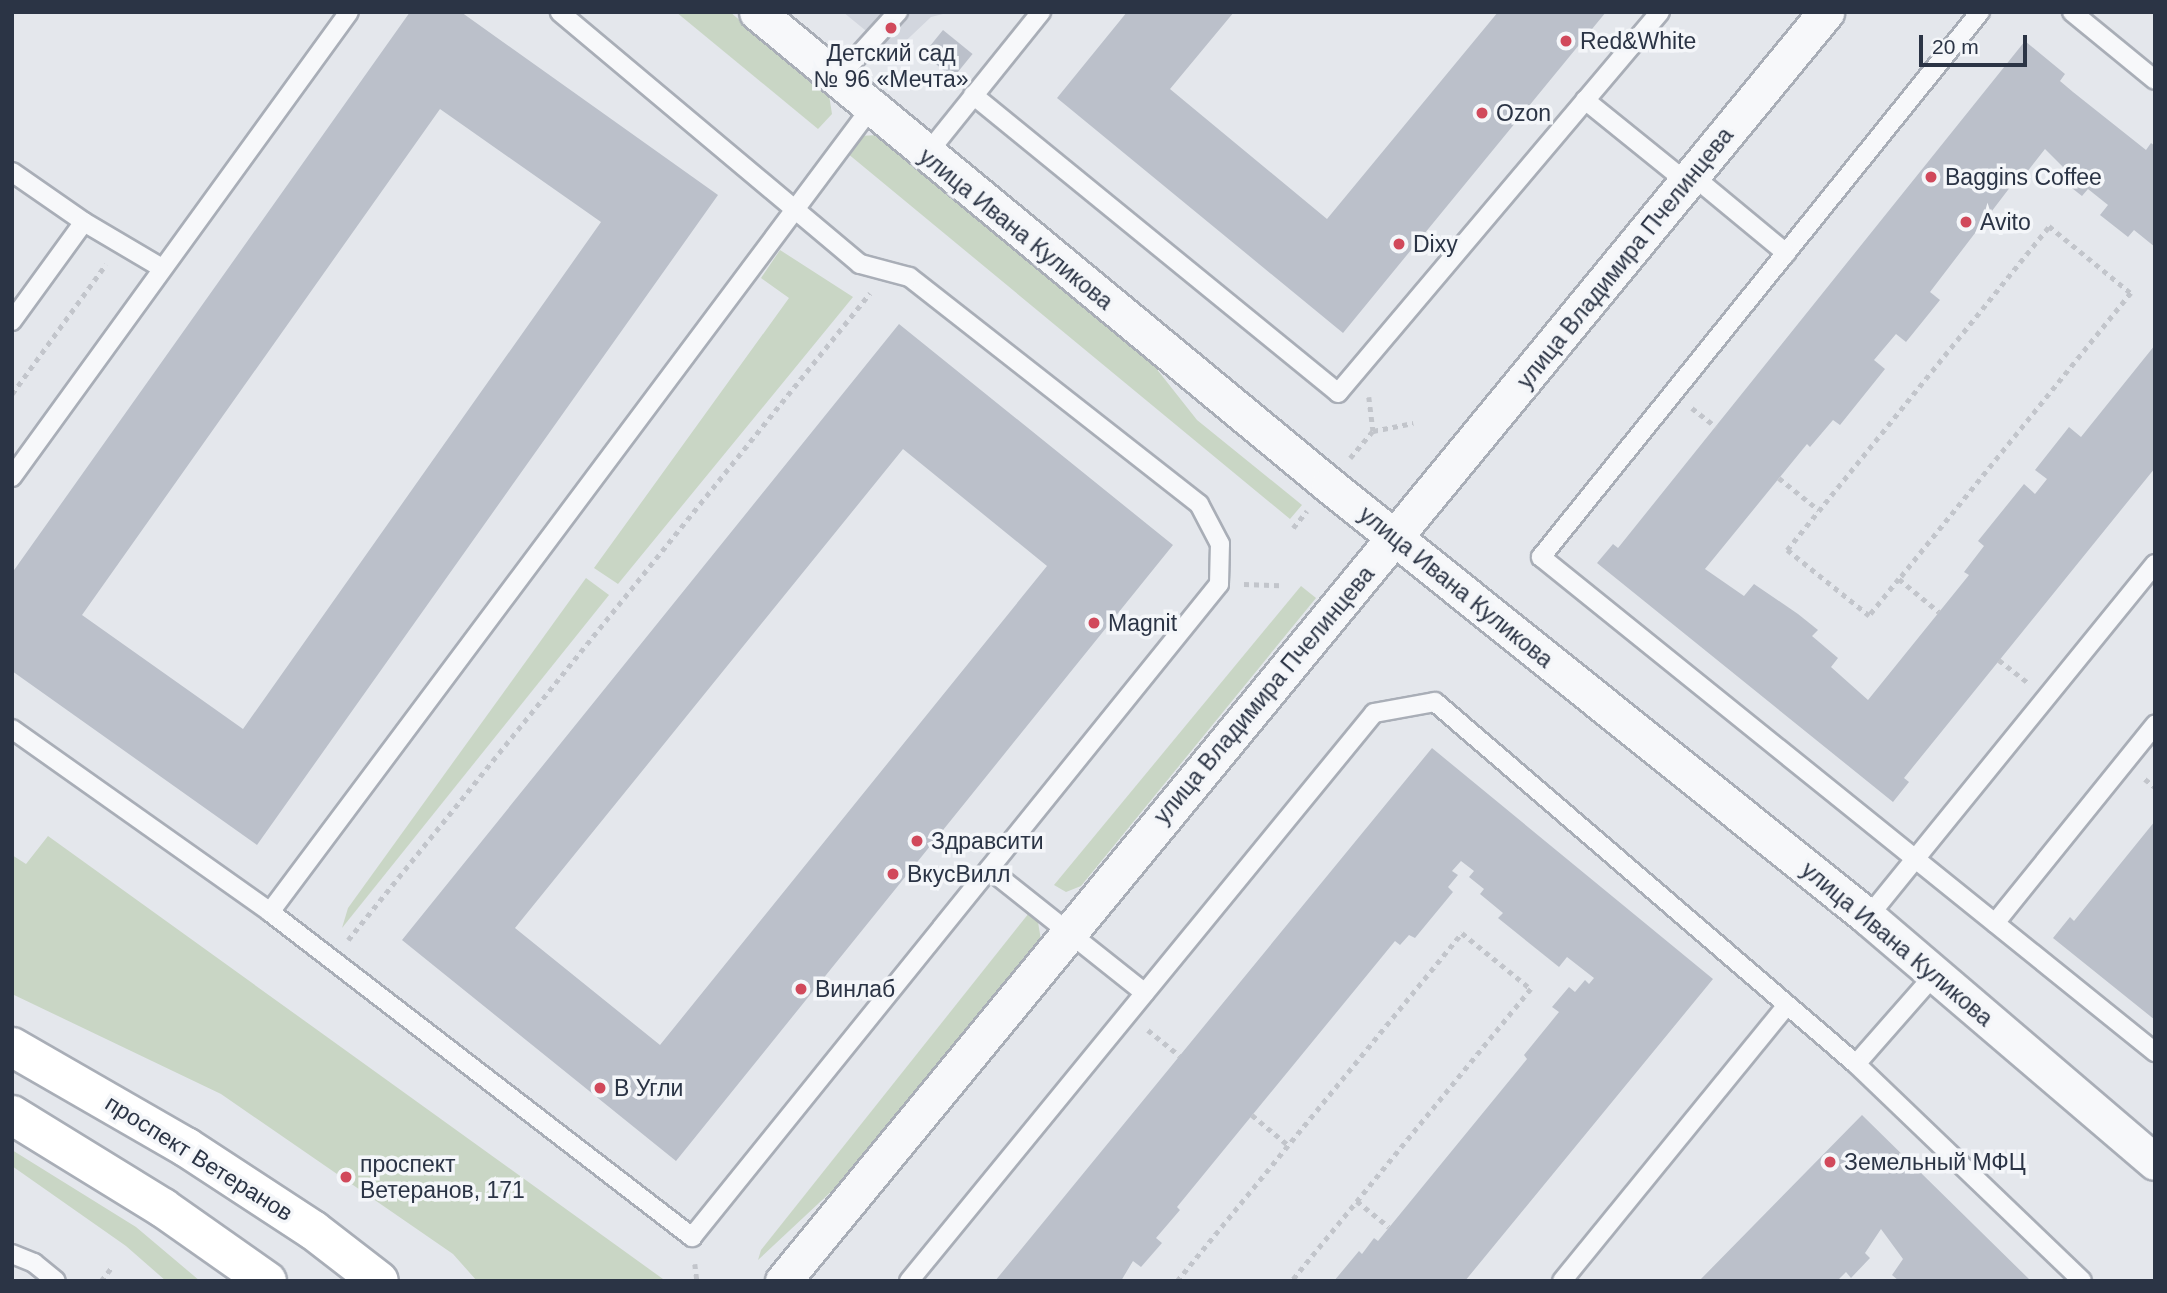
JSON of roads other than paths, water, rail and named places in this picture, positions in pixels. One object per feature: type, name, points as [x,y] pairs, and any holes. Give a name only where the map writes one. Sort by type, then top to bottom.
[{"type":"main road","name":"проспект Ветеранов","points":[[12,1047],[186,1147],[313,1230],[379,1281]]},
{"type":"main road","points":[[12,1115],[163,1208],[267,1281]]},
{"type":"street","name":"улица Ивана Куликова","points":[[757,12],[926,155],[1868,918],[2155,1162]]},
{"type":"street","name":"улица Владимира Пчелинцева","points":[[783,1281],[1826,12]]},
{"type":"lane","points":[[12,477],[160,267],[349,12]]},
{"type":"lane","points":[[12,729],[270,912],[692,1237],[1219,584],[1220,544],[1199,504],[909,277],[860,264],[795,205],[560,12]]},
{"type":"lane","points":[[837,79],[898,12]]},
{"type":"lane","points":[[926,155],[1041,12]]},
{"type":"lane","points":[[973,95],[1338,393],[1660,12]]},
{"type":"lane","points":[[1980,12],[1541,557],[2155,1052]]},
{"type":"lane","points":[[2072,12],[2155,80]]},
{"type":"lane","points":[[1585,100],[1786,253]]},
{"type":"lane","points":[[270,912],[795,205],[870,109]]},
{"type":"lane","points":[[12,172],[84,222],[160,267]]},
{"type":"lane","points":[[12,321],[84,222]]},
{"type":"lane","points":[[1868,918],[2155,564]]},
{"type":"lane","points":[[909,1281],[1374,713],[1435,702],[1856,1064],[2082,1281]]},
{"type":"lane","points":[[1995,923],[2155,725]]},
{"type":"lane","points":[[989,869],[1145,993]]},
{"type":"lane","points":[[1856,1064],[1934,974]]},
{"type":"lane","points":[[1562,1281],[1787,1005]]},
{"type":"lane","points":[[12,1254],[34,1263],[57,1281]]},
{"type":"place","name":"Детский сад № 96 «Мечта»","points":[[891,28]]},
{"type":"place","name":"Red&White","points":[[1566,41]]},
{"type":"place","name":"Ozon","points":[[1482,113]]},
{"type":"place","name":"Baggins Coffee","points":[[1931,177]]},
{"type":"place","name":"Avito","points":[[1966,222]]},
{"type":"place","name":"Dixy","points":[[1399,244]]},
{"type":"place","name":"Magnit","points":[[1094,623]]},
{"type":"place","name":"Здравсити","points":[[917,841]]},
{"type":"place","name":"ВкусВилл","points":[[893,874]]},
{"type":"place","name":"Винлаб","points":[[801,989]]},
{"type":"place","name":"В Угли","points":[[600,1088]]},
{"type":"place","name":"Земельный МФЦ","points":[[1830,1162]]},
{"type":"place","name":"проспект Ветеранов, 171","points":[[346,1177]]}]
